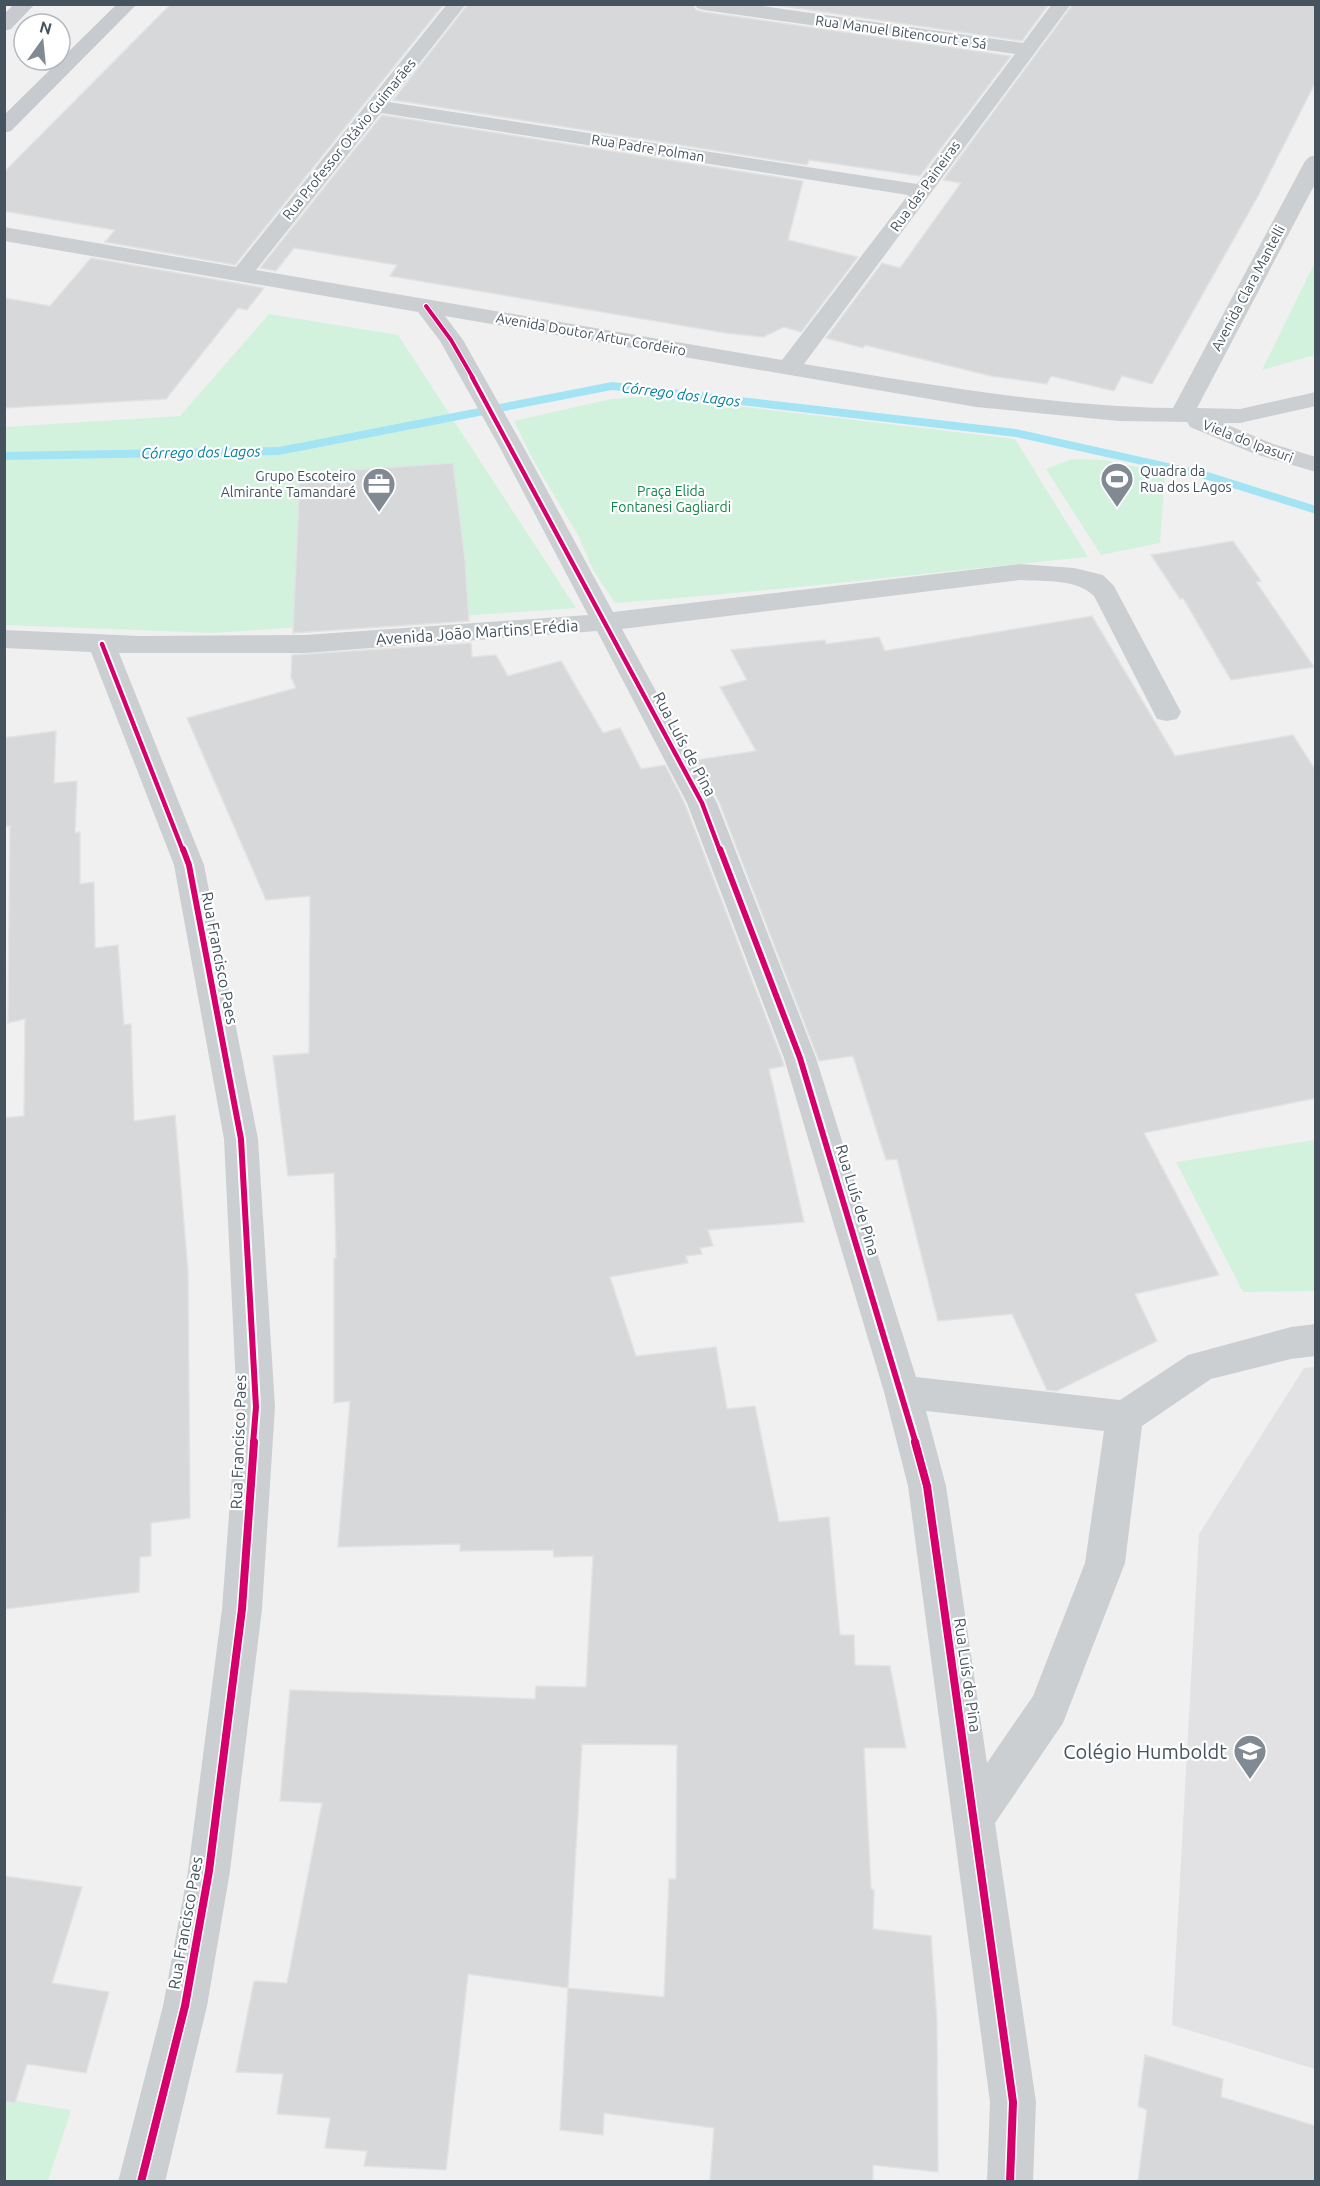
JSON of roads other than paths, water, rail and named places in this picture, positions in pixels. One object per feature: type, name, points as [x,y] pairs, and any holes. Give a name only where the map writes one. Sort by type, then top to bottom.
[{"type":"main road","points":[[4,25],[26,4]]},
{"type":"main road","points":[[4,127],[128,4]]},
{"type":"street","name":"Rua Professor Otávio Guimarães","points":[[242,275],[457,4]]},
{"type":"street","name":"Rua Manuel Bitencourt e Sá","points":[[704,4],[1028,50]]},
{"type":"street","name":"Rua das Paineiras","points":[[789,368],[813,339],[1062,4]]},
{"type":"street","name":"Rua Padre Polman","points":[[374,106],[922,191]]},
{"type":"street","name":"Avenida Clara Mantelli","points":[[1181,415],[1316,161]]},
{"type":"street","name":"Avenida Doutor Artur Cordeiro","points":[[4,234],[976,400],[1119,414],[1240,416],[1316,399]]},
{"type":"street","name":"Rua Luís de Pina","points":[[426,306],[465,364],[702,803],[800,1058],[902,1392],[927,1486],[1013,2102],[1010,2181]]},
{"type":"street","name":"Viela do Ipasuri","points":[[1181,415],[1264,448],[1316,465]]},
{"type":"street","name":"Avenida João Martins Erédia","points":[[4,639],[208,646],[305,644],[605,622],[1020,572],[1074,576],[1094,581],[1105,592],[1167,712]]},
{"type":"street","name":"Rua Francisco Paes","points":[[102,644],[189,865],[241,1138],[252,1293],[256,1407],[242,1609],[209,1871],[184,2006],[141,2181]]},
{"type":"street","points":[[902,1392],[1125,1417],[1201,1366],[1290,1343],[1316,1340]]},
{"type":"street","points":[[973,1819],[1049,1709],[1105,1563],[1125,1417]]},
{"type":"waterway","name":"Córrego dos Lagos","points":[[4,456],[279,451],[612,386],[1016,433],[1204,475],[1316,510]]},
{"type":"place","name":"Quadra da Rua dos LAgos","points":[[1117,508]]},
{"type":"place","name":"Grupo Escoteiro Almirante Tamandaré","points":[[379,513]]},
{"type":"place","name":"Colégio Humboldt","points":[[1250,1780]]},
{"type":"park label","name":"Praça Elida Fontanesi Gagliardi","points":[[671,500]]}]
